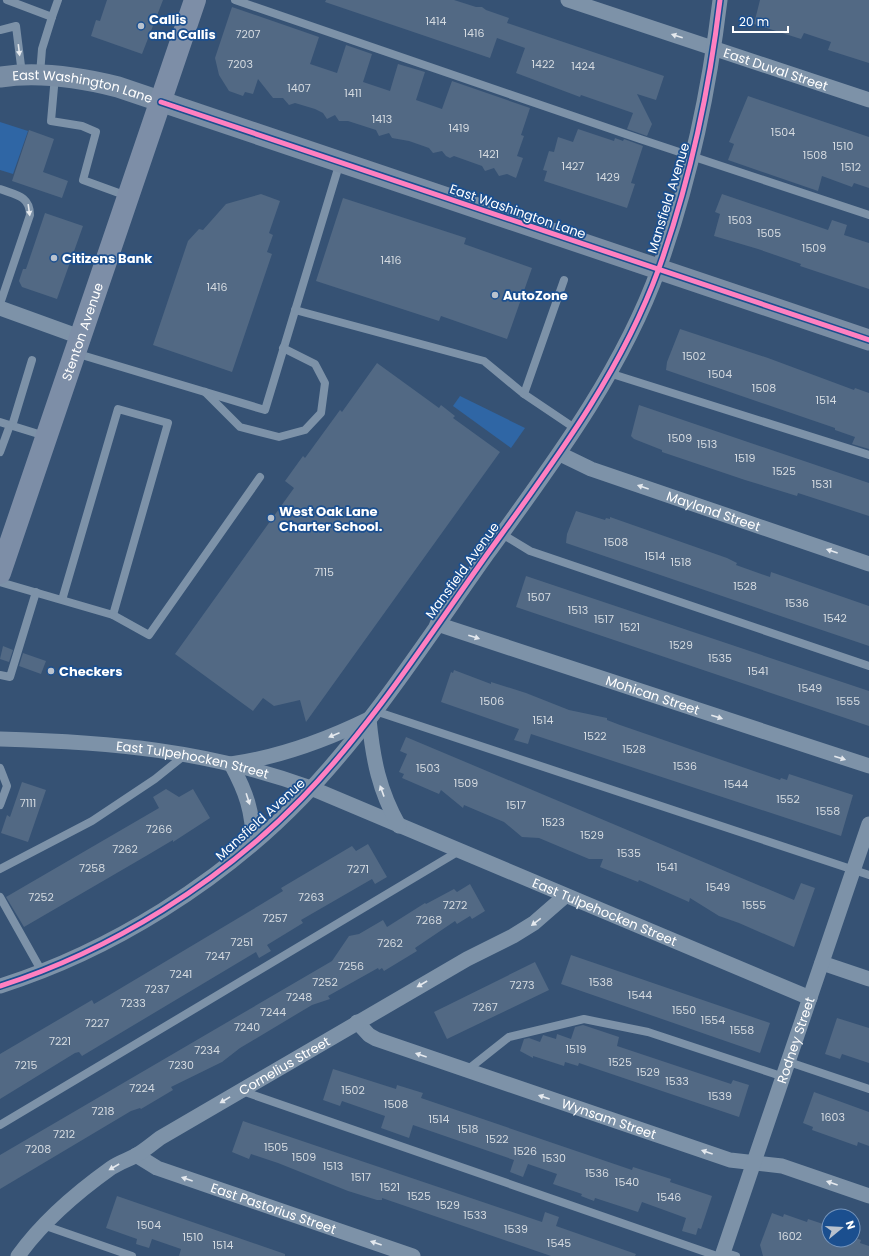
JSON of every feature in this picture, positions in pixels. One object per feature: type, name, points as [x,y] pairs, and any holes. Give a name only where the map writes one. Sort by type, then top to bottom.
[{"type":"main road","name":"Stenton Avenue","points":[[0,573],[5,540],[46,437],[195,0]]},
{"type":"main road","name":"East Washington Lane","points":[[0,77],[39,75],[96,82],[161,102],[869,340]]},
{"type":"street","name":"East Duval Street","points":[[568,0],[869,100]]},
{"type":"street","name":"Mansfield Avenue","points":[[0,986],[91,948],[150,917],[200,884],[253,843],[311,788],[372,715],[560,454],[610,373],[634,325],[658,269],[693,155],[710,78],[720,0]]},
{"type":"street","points":[[0,308],[78,345]]},
{"type":"street","name":"Mayland Street","points":[[560,454],[591,469],[869,564]]},
{"type":"street","name":"Mohican Street","points":[[437,624],[869,766]]},
{"type":"street","points":[[231,764],[287,753],[325,739],[372,715],[373,757],[379,782],[399,826]]},
{"type":"street","name":"East Tulpehocken Street","points":[[1,743],[85,742],[187,754],[231,764],[311,788],[810,998]]},
{"type":"street","name":"Mansfield Avenue","points":[[231,764],[245,790],[249,804],[253,843]]},
{"type":"street","name":"Rodney Street","points":[[724,1255],[869,824]]},
{"type":"street","name":"Cornelius Street","points":[[18,1256],[43,1225],[77,1194],[112,1167],[136,1155],[160,1138],[357,1022],[467,959],[513,936],[534,923],[565,896]]},
{"type":"street","points":[[822,963],[869,979]]},
{"type":"street","name":"Wynsam Street","points":[[357,1022],[362,1029],[376,1039],[466,1071],[730,1160],[782,1166],[869,1196]]},
{"type":"street","name":"East Pastorius Street","points":[[136,1155],[157,1168],[413,1256]]},
{"type":"lane","points":[[7,0],[52,17]]},
{"type":"lane","points":[[39,75],[42,48],[58,0]]},
{"type":"lane","points":[[235,0],[640,139],[693,155],[869,215]]},
{"type":"lane","points":[[0,30],[16,26],[39,75],[51,121],[82,126],[96,132],[83,180],[128,196]]},
{"type":"lane","points":[[78,345],[204,392],[265,410],[340,162]]},
{"type":"lane","points":[[0,189],[23,197],[30,208],[30,215],[0,304]]},
{"type":"lane","points":[[524,394],[564,280]]},
{"type":"lane","points":[[295,310],[484,361],[524,394],[576,429]]},
{"type":"lane","points":[[204,392],[240,428],[279,437],[305,430],[321,413],[325,383],[315,364],[283,348]]},
{"type":"lane","points":[[0,452],[11,426],[32,360]]},
{"type":"lane","points":[[610,373],[869,455]]},
{"type":"lane","points":[[62,600],[118,409],[168,424],[113,615]]},
{"type":"lane","points":[[0,422],[46,437]]},
{"type":"lane","points":[[0,582],[113,615],[150,635],[260,477]]},
{"type":"lane","points":[[502,534],[530,551],[869,666]]},
{"type":"lane","points":[[0,675],[10,677],[36,592]]},
{"type":"lane","points":[[372,715],[869,875]]},
{"type":"lane","points":[[0,869],[92,821],[155,779],[187,754]]},
{"type":"lane","points":[[0,768],[3,785],[0,802]]},
{"type":"lane","points":[[0,1125],[459,851]]},
{"type":"lane","points":[[0,897],[41,970]]},
{"type":"lane","points":[[466,1071],[509,1037],[584,1018],[648,1032],[784,1077]]},
{"type":"lane","points":[[789,1062],[869,1089]]},
{"type":"lane","points":[[241,1090],[724,1255]]},
{"type":"lane","points":[[43,1225],[132,1256]]},
{"type":"shaded area","points":[[0,122],[28,131],[13,174],[0,170]]},
{"type":"shaded area","points":[[460,396],[525,428],[511,448],[453,406]]},
{"type":"building","points":[[107,0],[163,0],[142,54],[91,36],[96,20],[100,21]]},
{"type":"building","points":[[326,0],[454,0],[476,7],[482,7],[486,10],[509,18],[507,23],[664,76],[656,100],[637,94],[652,124],[647,136],[627,129],[633,113],[581,95],[580,97],[516,73],[525,48],[497,38],[490,58],[325,2]]},
{"type":"building","points":[[760,0],[869,0],[869,63],[828,50],[831,42],[804,33],[801,39],[754,24]]},
{"type":"building","points":[[232,7],[319,37],[310,64],[337,73],[346,45],[372,54],[363,82],[390,91],[398,64],[425,72],[416,100],[442,109],[452,81],[530,108],[521,135],[524,136],[517,156],[523,158],[516,178],[507,174],[499,176],[494,168],[485,171],[482,166],[454,156],[450,158],[442,151],[433,153],[429,148],[409,141],[392,138],[389,133],[379,136],[376,130],[348,121],[339,121],[335,115],[327,119],[323,113],[315,109],[295,103],[289,105],[283,98],[273,98],[258,79],[253,94],[245,92],[243,96],[229,91],[219,75],[215,58]]},
{"type":"building","points":[[748,96],[869,137],[869,188],[854,183],[852,187],[822,176],[818,191],[728,160],[734,144],[729,142]]},
{"type":"building","points":[[578,129],[614,141],[615,138],[623,141],[624,139],[643,146],[631,183],[635,184],[627,208],[544,181],[547,171],[543,170],[549,151],[554,152],[558,137],[573,142]]},
{"type":"building","points":[[29,130],[54,139],[43,172],[68,181],[62,198],[12,181]]},
{"type":"building","points":[[261,194],[280,201],[269,233],[273,235],[267,252],[272,254],[232,372],[153,345],[188,241],[199,229],[203,230],[226,204]]},
{"type":"building","points":[[722,194],[828,230],[832,220],[847,225],[844,235],[869,243],[869,289],[800,266],[801,264],[758,249],[714,236],[720,214],[715,212]]},
{"type":"building","points":[[343,198],[466,238],[464,244],[532,268],[507,339],[441,316],[439,321],[316,281]]},
{"type":"building","points":[[45,213],[83,226],[57,299],[22,287],[19,281],[23,269],[26,269]]},
{"type":"building","points":[[680,329],[768,358],[854,390],[855,388],[869,393],[869,449],[852,444],[855,437],[835,430],[835,428],[666,370],[667,362]]},
{"type":"building","points":[[377,363],[439,408],[441,405],[455,416],[453,418],[500,452],[306,722],[300,700],[274,706],[263,698],[253,711],[175,654],[294,488],[285,481],[303,456],[305,458],[340,410],[342,412]]},
{"type":"building","points":[[639,405],[869,483],[869,516],[798,493],[797,496],[745,480],[662,452],[662,450],[634,439],[631,436]]},
{"type":"building","points":[[576,511],[605,520],[606,518],[610,519],[610,517],[727,558],[737,563],[736,565],[770,577],[771,572],[869,606],[869,646],[566,543],[567,534]]},
{"type":"building","points":[[526,576],[869,691],[869,726],[516,607]]},
{"type":"building","points":[[3,646],[13,650],[9,662],[0,659]]},
{"type":"building","points":[[23,653],[46,661],[41,674],[19,666]]},
{"type":"building","points":[[454,670],[491,684],[491,682],[526,693],[569,710],[607,718],[607,720],[620,725],[780,780],[781,778],[787,780],[789,774],[853,795],[841,836],[531,734],[528,744],[514,740],[519,729],[441,702],[451,672],[453,673]]},
{"type":"building","points":[[406,737],[794,900],[801,883],[815,888],[794,947],[719,916],[690,898],[689,902],[639,880],[638,882],[600,867],[603,859],[589,859],[539,838],[522,837],[504,822],[464,805],[463,808],[441,790],[439,794],[402,778],[404,774],[399,772],[407,754],[400,751]]},
{"type":"building","points":[[22,782],[46,790],[28,842],[1,833],[7,815],[10,817]]},
{"type":"building","points":[[166,789],[179,797],[193,789],[210,818],[173,842],[173,840],[24,927],[6,897],[159,808],[153,797]]},
{"type":"building","points":[[368,844],[387,877],[375,884],[372,879],[301,920],[303,923],[267,945],[271,951],[259,958],[256,952],[82,1056],[79,1052],[75,1053],[0,1099],[0,1054],[92,1000],[94,1004],[106,997],[283,891],[281,888],[352,846],[356,851]]},
{"type":"building","points":[[470,884],[485,911],[472,919],[470,916],[457,924],[455,921],[415,948],[417,951],[384,971],[382,968],[379,970],[378,968],[328,996],[330,999],[312,1005],[240,1048],[222,1062],[171,1087],[173,1090],[141,1109],[131,1111],[0,1189],[0,1155],[332,961],[349,936],[359,934],[383,920],[387,927],[425,903],[426,904],[454,889],[457,892]]},
{"type":"building","points":[[571,955],[770,1023],[760,1053],[561,984]]},
{"type":"building","points":[[535,962],[549,990],[447,1039],[434,1012]]},
{"type":"building","points":[[837,1018],[869,1028],[869,1063],[842,1054],[840,1059],[825,1054]]},
{"type":"building","points":[[583,1025],[619,1037],[617,1046],[731,1084],[733,1080],[749,1085],[739,1117],[579,1063],[578,1066],[565,1062],[564,1066],[533,1056],[533,1058],[520,1051],[524,1039],[529,1038],[540,1042],[543,1035],[556,1039],[557,1034],[571,1039],[575,1027]]},
{"type":"building","points":[[333,1069],[396,1089],[397,1085],[423,1093],[421,1098],[632,1170],[633,1167],[671,1179],[670,1182],[712,1196],[701,1229],[698,1228],[696,1235],[682,1231],[686,1218],[642,1202],[638,1212],[595,1198],[594,1201],[581,1196],[582,1194],[553,1184],[557,1174],[528,1164],[523,1177],[510,1172],[514,1160],[413,1125],[409,1138],[381,1128],[385,1116],[342,1101],[340,1106],[323,1100]]},
{"type":"building","points":[[814,1092],[869,1112],[869,1146],[858,1142],[857,1146],[812,1130],[813,1127],[803,1123]]},
{"type":"building","points":[[243,1121],[542,1222],[545,1212],[559,1217],[556,1226],[636,1254],[635,1256],[551,1256],[382,1198],[382,1200],[377,1200],[348,1191],[278,1163],[251,1154],[249,1159],[232,1152]]},
{"type":"building","points":[[117,1196],[285,1254],[285,1256],[179,1256],[181,1249],[152,1239],[149,1248],[136,1244],[137,1239],[106,1228]]},
{"type":"building","points":[[772,1213],[783,1217],[784,1214],[807,1222],[808,1219],[821,1223],[821,1248],[861,1248],[861,1243],[869,1246],[869,1256],[763,1256],[760,1245]]},
{"type":"cycle path","points":[[0,986],[83,954],[163,910],[201,885],[271,828],[302,798],[353,740],[400,679],[561,451],[584,416],[605,381],[643,307],[659,268],[689,169],[704,102],[720,0]]},
{"type":"cycle path","points":[[161,102],[869,340]]},
{"type":"place","name":"Callis and Callis","points":[[141,26]]},
{"type":"place","name":"Citizens Bank","points":[[54,258]]},
{"type":"place","name":"AutoZone","points":[[495,295]]},
{"type":"place","name":"West Oak Lane Charter School.","points":[[271,518]]},
{"type":"place","name":"Checkers","points":[[51,671]]}]
